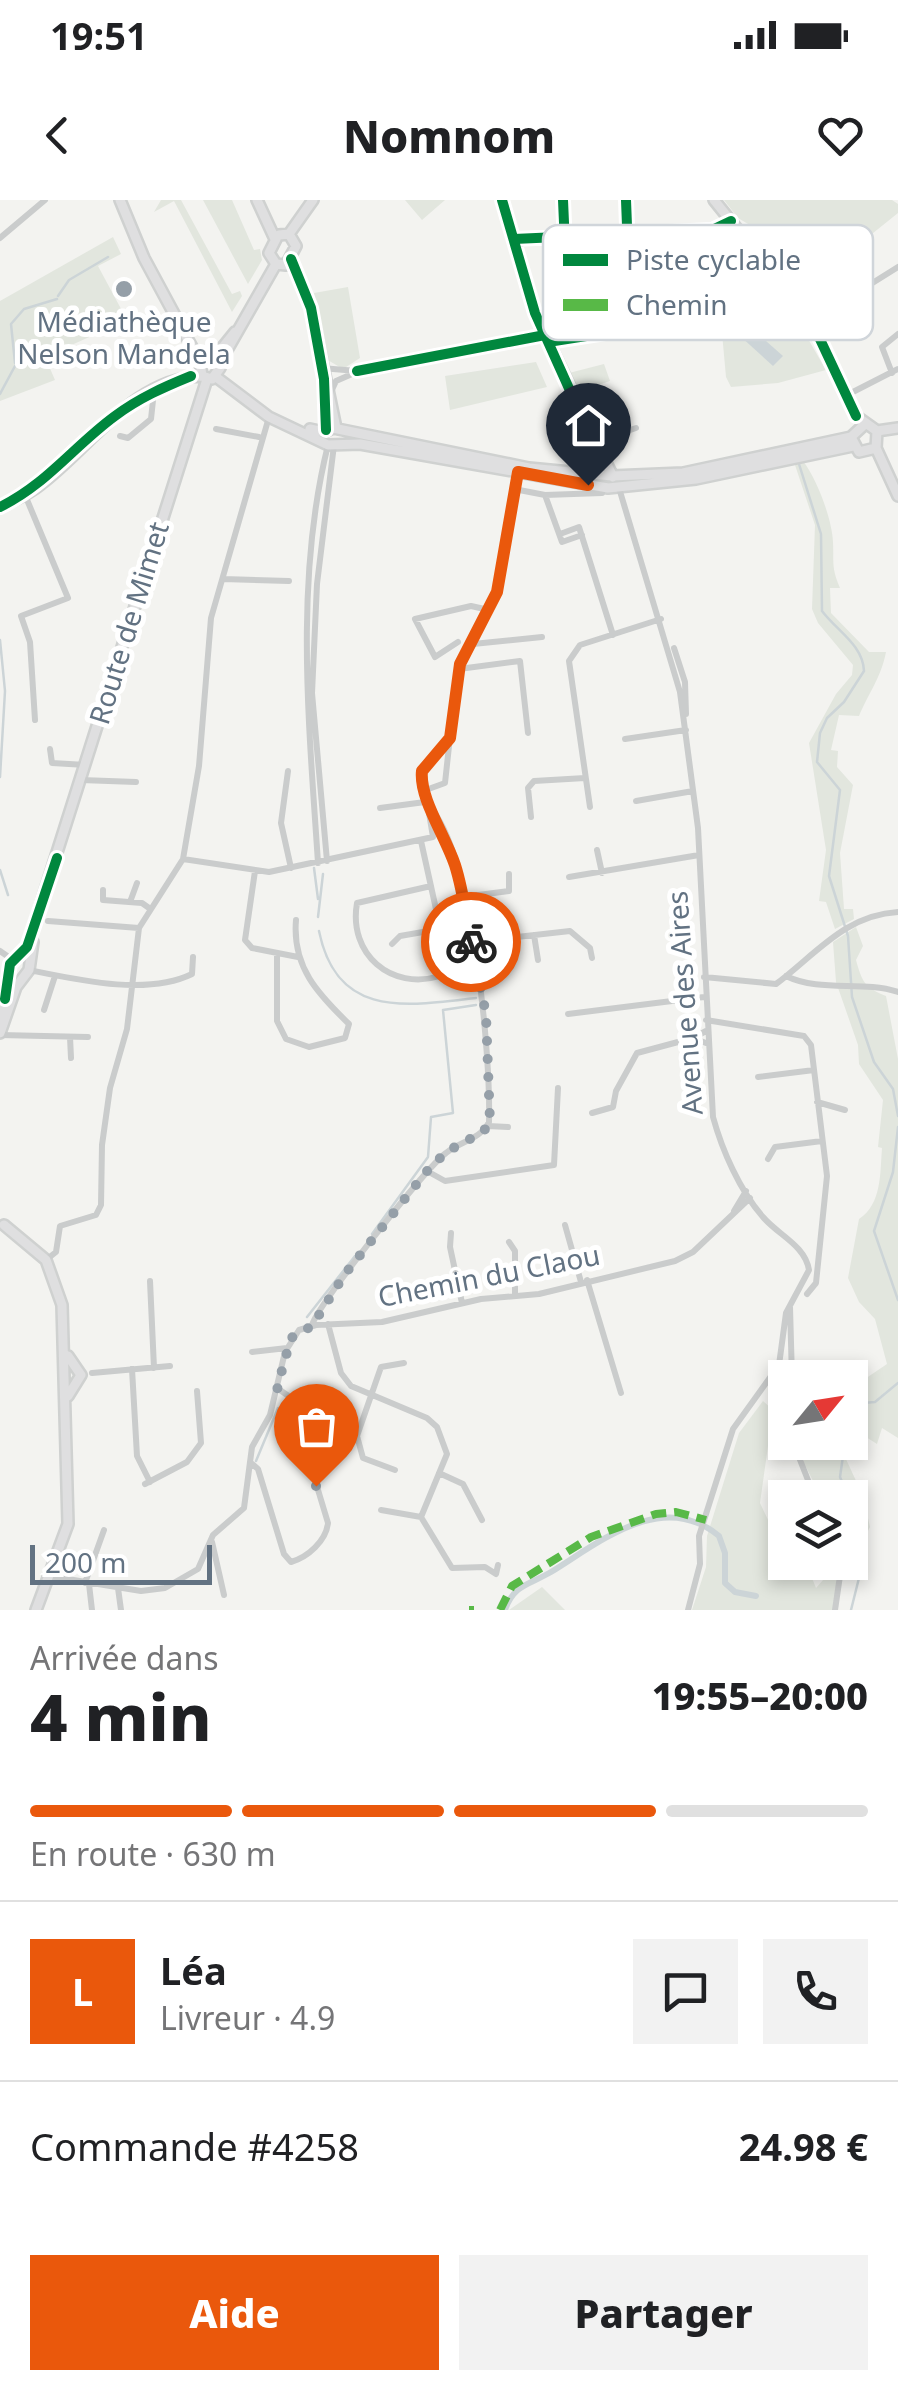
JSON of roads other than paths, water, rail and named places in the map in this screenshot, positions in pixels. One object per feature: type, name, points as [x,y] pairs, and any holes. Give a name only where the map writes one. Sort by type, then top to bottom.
[{"type":"street","points":[[1,236],[44,200]]},
{"type":"street","points":[[123,200],[207,371],[269,417],[331,437],[611,491]]},
{"type":"street","points":[[260,200],[281,236],[296,246],[291,259],[311,308],[321,368],[330,394],[331,437],[307,631],[306,690],[322,862]]},
{"type":"street","points":[[276,264],[270,253],[313,200]]},
{"type":"street","points":[[502,200],[543,329]]},
{"type":"street","points":[[563,200],[564,225]]},
{"type":"street","points":[[626,200],[627,225]]},
{"type":"street","points":[[714,200],[734,225]]},
{"type":"street","points":[[723,225],[731,221]]},
{"type":"street","points":[[514,239],[543,237]]},
{"type":"street","points":[[0,507],[25,494],[113,418],[154,391],[207,371],[238,330],[276,264],[291,259]]},
{"type":"street","points":[[873,283],[898,267]]},
{"type":"street","points":[[846,395],[895,371],[882,347],[898,334]]},
{"type":"street","points":[[330,394],[336,381],[358,371],[543,339]]},
{"type":"street","points":[[547,340],[594,442],[611,491]]},
{"type":"street","points":[[819,340],[856,416],[856,434],[864,453],[895,491]]},
{"type":"street","points":[[321,368],[358,371]]},
{"type":"street","points":[[207,371],[274,414],[331,437],[529,468],[633,476],[683,474],[856,434],[877,440]]},
{"type":"street","name":"Route de Mimet","points":[[0,1022],[57,858],[207,371]]},
{"type":"street","points":[[324,379],[331,437]]},
{"type":"street","points":[[120,436],[128,438],[150,419],[157,400],[154,391]]},
{"type":"street","points":[[46,1260],[56,1252],[60,1226],[96,1215],[102,1205],[102,1145],[110,1088],[127,1029],[139,928],[183,859],[200,766],[211,618],[254,475],[260,437],[269,417]]},
{"type":"street","points":[[594,442],[636,428]]},
{"type":"street","points":[[216,429],[260,437]]},
{"type":"street","points":[[864,453],[877,440],[898,431]]},
{"type":"street","points":[[514,489],[546,497],[696,478],[856,434]]},
{"type":"street","points":[[877,440],[895,491]]},
{"type":"street","points":[[423,790],[445,784],[459,669],[489,610],[503,570],[518,472]]},
{"type":"street","points":[[590,485],[607,473]]},
{"type":"street","points":[[611,491],[633,476]]},
{"type":"street","name":"Avenue des Aires","points":[[611,491],[621,504],[663,624],[686,730],[699,855],[707,1043],[718,1136],[748,1195],[808,1263],[809,1274],[789,1307]]},
{"type":"street","points":[[25,494],[68,598],[21,616],[30,642],[36,720]]},
{"type":"street","points":[[546,497],[560,534],[579,527],[613,635]]},
{"type":"street","points":[[224,578],[289,580]]},
{"type":"street","points":[[458,642],[435,658],[414,620],[470,606],[489,610]]},
{"type":"street","points":[[590,808],[569,661],[580,645],[663,624]]},
{"type":"street","points":[[473,644],[542,637]]},
{"type":"street","points":[[459,669],[520,661],[528,733]]},
{"type":"street","points":[[625,739],[686,730]]},
{"type":"street","points":[[183,859],[255,870],[291,868],[433,837],[423,790],[426,763],[450,738]]},
{"type":"street","points":[[50,750],[52,763],[86,764]]},
{"type":"street","points":[[288,771],[281,823],[291,868]]},
{"type":"street","points":[[531,817],[528,788],[534,781],[585,778]]},
{"type":"street","points":[[81,780],[136,782]]},
{"type":"street","points":[[636,801],[693,790]]},
{"type":"street","points":[[380,808],[425,802]]},
{"type":"street","points":[[425,802],[437,816],[463,896],[486,1014],[488,1126]]},
{"type":"street","points":[[421,841],[432,886],[447,959],[444,972],[415,981],[376,965],[356,926],[356,908],[361,900],[432,886]]},
{"type":"street","points":[[597,850],[602,873]]},
{"type":"street","points":[[569,877],[699,855]]},
{"type":"street","points":[[255,870],[245,940],[252,948],[298,957]]},
{"type":"street","points":[[463,896],[509,891],[509,874]]},
{"type":"street","points":[[130,902],[137,883]]},
{"type":"street","points":[[104,890],[103,900],[149,908]]},
{"type":"street","points":[[704,977],[767,984],[786,976],[855,922],[874,914],[898,912]]},
{"type":"street","points":[[277,953],[276,1021],[281,1033],[300,1046],[342,1040],[349,1024],[321,998],[298,957],[296,920]]},
{"type":"street","points":[[48,921],[139,928]]},
{"type":"street","points":[[392,944],[400,936],[440,928]]},
{"type":"street","points":[[470,934],[499,939],[570,931],[590,948],[592,958]]},
{"type":"street","points":[[534,935],[538,960]]},
{"type":"street","points":[[0,951],[19,967]]},
{"type":"street","points":[[0,959],[55,976],[176,983],[192,974],[193,957]]},
{"type":"street","name":"Route de Mimet","points":[[0,1034],[19,967]]},
{"type":"street","points":[[44,1010],[55,976]]},
{"type":"street","points":[[786,976],[805,985],[850,984],[898,992]]},
{"type":"street","points":[[568,1014],[704,997]]},
{"type":"street","points":[[706,1020],[804,1036],[811,1046],[828,1176],[816,1282],[807,1294]]},
{"type":"street","points":[[592,1113],[613,1107],[616,1091],[637,1053],[693,1038],[706,1030]]},
{"type":"street","points":[[0,1034],[88,1037]]},
{"type":"street","points":[[70,1037],[71,1058]]},
{"type":"street","points":[[693,1038],[707,1043]]},
{"type":"street","points":[[758,1077],[814,1070]]},
{"type":"street","points":[[427,1171],[445,1181],[554,1165],[558,1088]]},
{"type":"street","points":[[818,1102],[845,1110]]},
{"type":"street","points":[[49,1576],[151,1591],[186,1578],[205,1560],[211,1541],[244,1508],[252,1447],[270,1415],[286,1348],[299,1330],[312,1326],[345,1274],[446,1152],[488,1126],[508,1127]]},
{"type":"street","points":[[768,1160],[775,1147],[822,1140]]},
{"type":"street","name":"Chemin du Claou","points":[[312,1326],[382,1322],[462,1303],[539,1294],[685,1257],[748,1195]]},
{"type":"street","points":[[2,1224],[46,1260],[62,1299],[65,1348],[74,1375],[66,1400],[68,1524],[36,1610]]},
{"type":"street","points":[[2,1224],[42,1262],[62,1299]]},
{"type":"street","points":[[564,1226],[621,1392]]},
{"type":"street","points":[[452,1233],[450,1247],[462,1303]]},
{"type":"street","points":[[509,1242],[515,1251],[515,1295]]},
{"type":"street","points":[[150,1281],[154,1368]]},
{"type":"street","points":[[789,1307],[791,1360]]},
{"type":"street","points":[[688,1610],[700,1564],[703,1525],[733,1429],[779,1364],[789,1307]]},
{"type":"street","points":[[328,1324],[344,1379],[374,1397],[427,1418],[437,1427],[447,1454],[421,1517]]},
{"type":"street","points":[[252,1352],[286,1348]]},
{"type":"street","points":[[395,1470],[363,1458],[357,1436],[382,1367],[404,1363]]},
{"type":"street","points":[[74,1375],[170,1366]]},
{"type":"street","points":[[132,1370],[136,1456],[147,1483],[187,1462],[201,1443],[197,1391]]},
{"type":"street","points":[[251,1463],[258,1470],[284,1554],[291,1562],[303,1558],[324,1536],[328,1523],[290,1397],[277,1388]]},
{"type":"street","points":[[439,1473],[463,1484],[482,1520]]},
{"type":"street","points":[[381,1510],[421,1517],[452,1568],[485,1567],[496,1574],[498,1565]]},
{"type":"street","points":[[92,1610],[87,1583],[104,1530]]},
{"type":"street","points":[[211,1541],[218,1555],[224,1595]]},
{"type":"street","points":[[835,1610],[839,1580]]},
{"type":"street","points":[[118,1588],[121,1610]]},
{"type":"waterway","points":[[58,296],[69,280],[108,257]]},
{"type":"waterway","points":[[15,363],[11,324],[24,309],[57,299]]},
{"type":"waterway","points":[[0,394],[15,366]]},
{"type":"waterway","points":[[799,464],[821,534],[822,611],[854,646],[863,662],[864,671],[820,733],[817,762],[840,790],[829,876],[848,936],[852,997],[874,1062],[893,1089],[898,1116]]},
{"type":"waterway","points":[[0,640],[5,691],[0,777]]},
{"type":"waterway","points":[[314,868],[318,899]]},
{"type":"waterway","points":[[0,870],[8,895]]},
{"type":"waterway","points":[[318,917],[323,874]]},
{"type":"waterway","points":[[319,931],[328,959],[341,980],[358,993],[400,1004],[476,998]]},
{"type":"waterway","points":[[372,1234],[428,1157],[431,1117],[453,1113],[443,1010],[476,1005]]},
{"type":"waterway","points":[[898,1127],[893,1172],[874,1231],[898,1300]]},
{"type":"waterway","points":[[307,1317],[355,1256]]},
{"type":"waterway","points":[[868,1403],[875,1402],[898,1383]]},
{"type":"waterway","points":[[256,1461],[278,1408]]},
{"type":"waterway","points":[[841,1480],[842,1460]]},
{"type":"waterway","points":[[505,1610],[523,1586],[611,1535],[654,1519],[698,1523],[719,1536],[725,1553],[725,1583],[735,1592],[756,1596]]},
{"type":"waterway","points":[[851,1610],[858,1580]]},
{"type":"place","name":"Médiathèque Nelson Mandela","points":[[124,289]]}]
